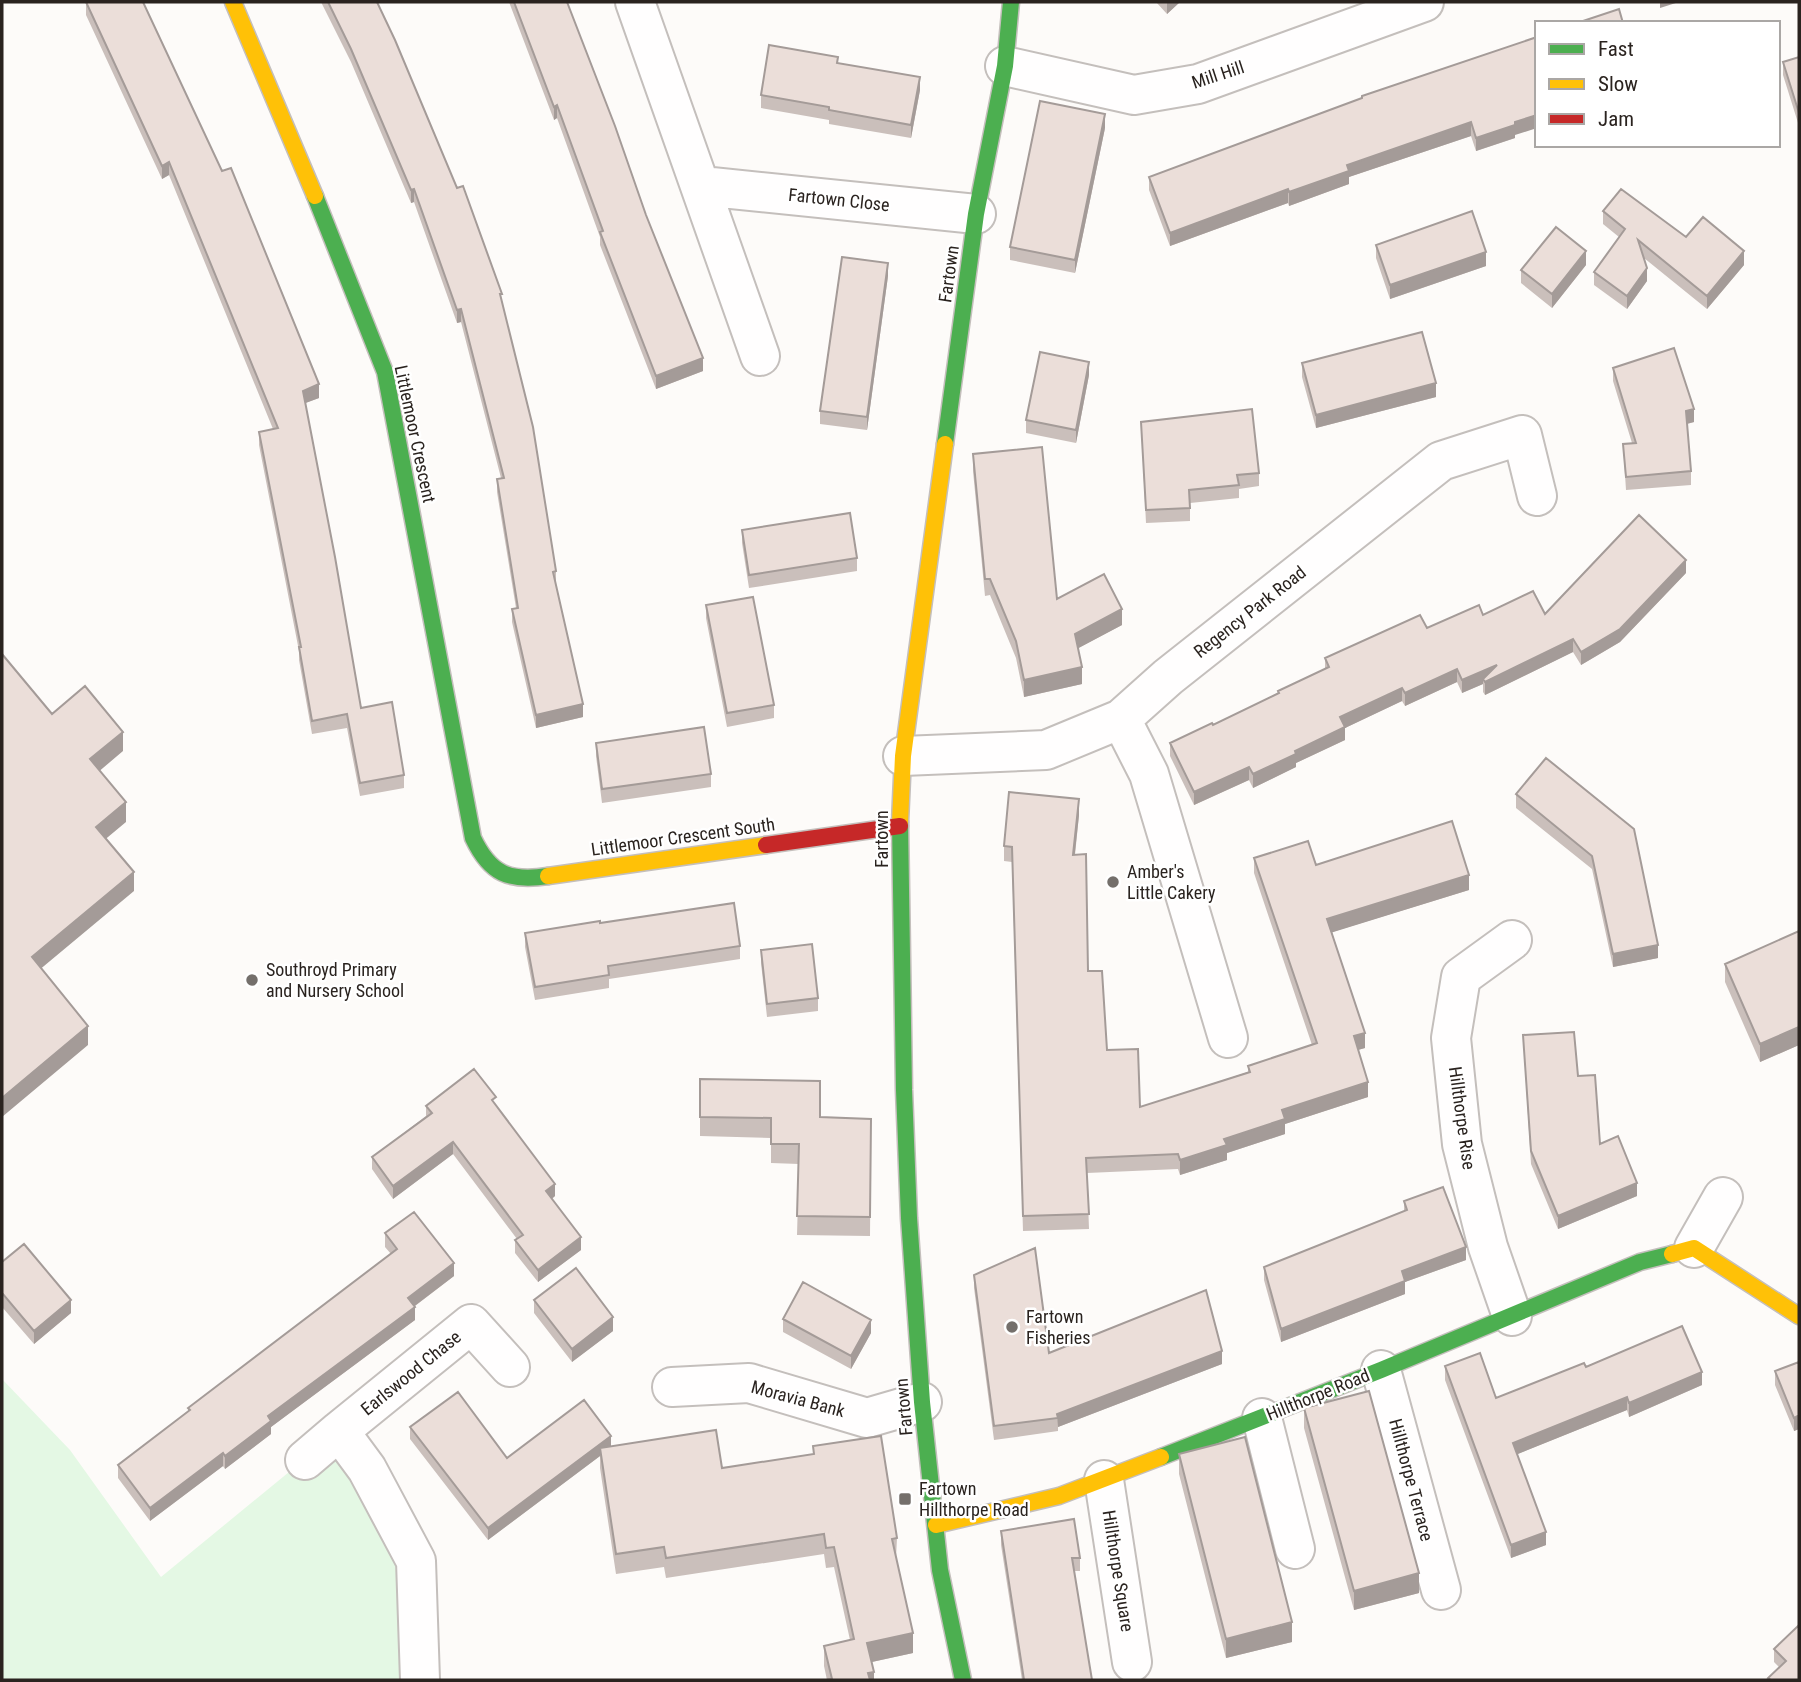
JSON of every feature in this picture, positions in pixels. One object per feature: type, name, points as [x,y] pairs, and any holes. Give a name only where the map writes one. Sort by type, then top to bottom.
[{"type":"street","name":"Littlemoor Crescent","points":[[233,2],[293,140],[385,372],[473,838],[480,853]]},
{"type":"street","points":[[635,2],[760,356]]},
{"type":"street","name":"Fartown","points":[[963,1680],[940,1570],[922,1402],[909,1219],[904,1090],[901,826],[904,756],[976,214],[1005,66],[1011,2]]},
{"type":"street","name":"Mill Hill","points":[[1005,66],[1134,95],[1198,84],[1423,2]]},
{"type":"street","name":"Fartown Close","points":[[702,186],[976,214]]},
{"type":"street","name":"Regency Park Road","points":[[904,756],[1046,750],[1121,719],[1168,677],[1441,461],[1522,435],[1537,496]]},
{"type":"street","points":[[1121,719],[1149,774],[1228,1038]]},
{"type":"street","name":"Littlemoor Crescent South","points":[[480,853],[486,864],[500,873],[519,879],[901,826]]},
{"type":"street","name":"Hillthorpe Rise","points":[[1512,1317],[1488,1247],[1462,1144],[1451,1038],[1461,976],[1513,940]]},
{"type":"street","points":[[1723,1197],[1694,1248],[1799,1316]]},
{"type":"street","name":"Hillthorpe Road","points":[[936,1525],[1059,1496],[1104,1480],[1512,1317],[1640,1262],[1694,1248]]},
{"type":"street","name":"Earlswood Chase","points":[[305,1460],[471,1324],[510,1367]]},
{"type":"street","name":"Hillthorpe Terrace","points":[[1381,1370],[1441,1591]]},
{"type":"street","name":"Moravia Bank","points":[[672,1387],[749,1383],[867,1418],[922,1402]]},
{"type":"street","points":[[1262,1418],[1296,1549]]},
{"type":"street","points":[[339,1431],[367,1469],[416,1561],[420,1680]]},
{"type":"street","name":"Hillthorpe Square","points":[[1104,1480],[1132,1662]]},
{"type":"green space","points":[[2,1379],[70,1450],[161,1577],[339,1431],[416,1561],[420,1680],[2,1680]]},
{"type":"building","points":[[86,2],[143,2],[222,171],[231,168],[319,384],[303,391],[361,708],[392,702],[404,775],[360,783],[347,714],[312,721],[301,647],[259,432],[278,428],[169,162],[162,166]]},
{"type":"building","points":[[328,2],[377,2],[457,188],[463,186],[502,294],[533,427],[556,571],[553,572],[583,704],[536,715],[512,609],[518,608],[497,479],[504,478],[461,309],[457,310],[414,189],[411,190]]},
{"type":"building","points":[[514,2],[567,2],[646,215],[703,358],[656,376],[600,232],[603,231],[557,105],[554,107]]},
{"type":"building","points":[[1619,9],[1622,21],[1583,21]]},
{"type":"building","points":[[1535,38],[1535,116],[1476,138],[1471,122],[1347,165],[1349,171],[1289,192],[1288,189],[1170,233],[1149,177],[1362,96]]},
{"type":"building","points":[[769,45],[838,57],[837,63],[920,77],[911,125],[761,95]]},
{"type":"building","points":[[1799,57],[1799,113],[1783,62]]},
{"type":"building","points":[[1040,101],[1105,114],[1075,260],[1010,247]]},
{"type":"building","points":[[1621,189],[1686,237],[1703,217],[1744,251],[1707,296],[1638,240],[1647,268],[1627,296],[1594,272],[1625,229],[1603,211]]},
{"type":"building","points":[[1472,211],[1486,252],[1390,285],[1376,245]]},
{"type":"building","points":[[1556,227],[1586,251],[1552,294],[1521,270]]},
{"type":"building","points":[[842,257],[888,263],[867,417],[820,411]]},
{"type":"building","points":[[1422,332],[1436,383],[1316,415],[1302,363]]},
{"type":"building","points":[[1674,348],[1694,409],[1686,411],[1691,471],[1626,477],[1623,444],[1636,443],[1613,368]]},
{"type":"building","points":[[1040,352],[1089,362],[1076,430],[1026,420]]},
{"type":"building","points":[[1252,409],[1259,473],[1237,475],[1239,485],[1189,490],[1190,508],[1146,510],[1141,422]]},
{"type":"building","points":[[1042,447],[1057,599],[1104,574],[1122,609],[1075,634],[1082,667],[1024,680],[1016,641],[990,579],[985,579],[973,454]]},
{"type":"building","points":[[850,513],[857,558],[749,575],[742,530]]},
{"type":"building","points":[[1639,515],[1686,560],[1620,629],[1581,652],[1573,639],[1485,682],[1483,679],[1497,665],[1462,680],[1457,669],[1405,693],[1402,688],[1340,717],[1345,727],[1295,751],[1296,754],[1253,774],[1249,767],[1194,792],[1170,743],[1279,693],[1278,691],[1329,667],[1325,658],[1420,615],[1427,628],[1479,605],[1483,615],[1533,591],[1545,614]]},
{"type":"building","points":[[753,597],[774,705],[727,713],[706,605]]},
{"type":"building","points":[[2,654],[52,714],[85,686],[123,732],[90,759],[126,802],[96,827],[134,872],[32,957],[88,1026],[2,1098]]},
{"type":"building","points":[[704,727],[711,774],[602,789],[596,743]]},
{"type":"building","points":[[1546,758],[1634,829],[1658,945],[1613,954],[1592,856],[1516,794]]},
{"type":"building","points":[[1009,792],[1079,799],[1073,855],[1086,854],[1088,971],[1102,971],[1107,1050],[1138,1049],[1140,1107],[1250,1072],[1248,1066],[1317,1043],[1254,858],[1308,841],[1316,865],[1452,821],[1469,875],[1327,919],[1365,1033],[1354,1036],[1368,1082],[1282,1110],[1285,1119],[1224,1139],[1227,1145],[1180,1160],[1178,1154],[1086,1158],[1089,1214],[1023,1216],[1012,847],[1004,846]]},
{"type":"building","points":[[734,903],[740,946],[608,966],[609,975],[535,987],[525,933]]},
{"type":"building","points":[[1799,931],[1799,1027],[1760,1044],[1725,964]]},
{"type":"building","points":[[812,944],[818,998],[767,1004],[761,950]]},
{"type":"building","points":[[1574,1032],[1578,1076],[1595,1075],[1600,1144],[1618,1136],[1637,1183],[1558,1216],[1531,1151],[1523,1035]]},
{"type":"building","points":[[474,1069],[496,1097],[492,1100],[555,1184],[546,1191],[581,1237],[538,1270],[515,1240],[523,1235],[453,1142],[393,1186],[372,1157],[432,1113],[426,1106]]},
{"type":"building","points":[[700,1079],[820,1081],[820,1117],[871,1119],[870,1217],[797,1216],[799,1144],[771,1144],[771,1118],[700,1117]]},
{"type":"building","points":[[1443,1187],[1466,1247],[1402,1271],[1405,1281],[1281,1329],[1264,1267],[1407,1210],[1404,1201]]},
{"type":"building","points":[[414,1212],[454,1263],[408,1298],[415,1307],[268,1416],[271,1421],[225,1456],[223,1453],[150,1508],[118,1465],[190,1410],[188,1408],[397,1249],[385,1233]]},
{"type":"building","points":[[24,1244],[71,1300],[34,1331],[2,1293],[2,1262]]},
{"type":"building","points":[[1035,1248],[1049,1353],[1206,1290],[1222,1351],[1057,1414],[1058,1418],[994,1426],[974,1275]]},
{"type":"building","points":[[576,1268],[613,1317],[572,1349],[534,1300]]},
{"type":"building","points":[[803,1282],[871,1320],[851,1356],[783,1319]]},
{"type":"building","points":[[1682,1326],[1702,1372],[1629,1403],[1627,1397],[1513,1443],[1546,1532],[1511,1545],[1445,1366],[1480,1353],[1496,1398],[1584,1363],[1586,1367]]},
{"type":"building","points":[[1799,1362],[1799,1415],[1794,1418],[1775,1371]]},
{"type":"building","points":[[1369,1391],[1419,1573],[1354,1591],[1304,1408]]},
{"type":"building","points":[[458,1392],[507,1458],[584,1400],[611,1436],[488,1528],[410,1427]]},
{"type":"building","points":[[716,1430],[722,1468],[814,1454],[813,1446],[881,1436],[897,1538],[892,1539],[913,1633],[867,1643],[874,1672],[868,1673],[870,1680],[826,1680],[832,1679],[824,1646],[854,1639],[834,1547],[826,1548],[824,1534],[666,1558],[664,1547],[616,1554],[600,1448]]},
{"type":"building","points":[[1245,1437],[1292,1622],[1226,1639],[1179,1454]]},
{"type":"building","points":[[1074,1519],[1080,1558],[1072,1558],[1092,1680],[1024,1680],[1001,1531]]},
{"type":"building","points":[[1799,1625],[1799,1680],[1771,1680],[1768,1678],[1786,1661],[1774,1649]]},
{"type":"traffic: fast","points":[[945,444],[976,214],[1005,66],[1011,2]]},
{"type":"traffic: fast","points":[[315,196],[385,372],[473,838],[486,860],[502,873],[522,878],[548,876]]},
{"type":"traffic: fast","points":[[900,822],[904,1090],[909,1218],[922,1402],[940,1570],[963,1680]]},
{"type":"traffic: fast","points":[[1161,1457],[1381,1370],[1640,1262],[1672,1254]]},
{"type":"traffic: slow","points":[[233,2],[315,196]]},
{"type":"traffic: slow","points":[[900,822],[903,756],[945,444]]},
{"type":"traffic: slow","points":[[548,876],[766,845]]},
{"type":"traffic: slow","points":[[1672,1254],[1694,1248],[1799,1316]]},
{"type":"traffic: slow","points":[[936,1525],[1059,1496],[1161,1457]]},
{"type":"traffic: jam","points":[[766,845],[900,826]]},
{"type":"place","name":"Amber's Little Cakery","points":[[1113,882]]},
{"type":"place","name":"Southroyd Primary and Nursery School","points":[[252,980]]},
{"type":"place","name":"Fartown Fisheries","points":[[1012,1327]]},
{"type":"place","name":"Fartown Hillthorpe Road","points":[[905,1499]]}]
